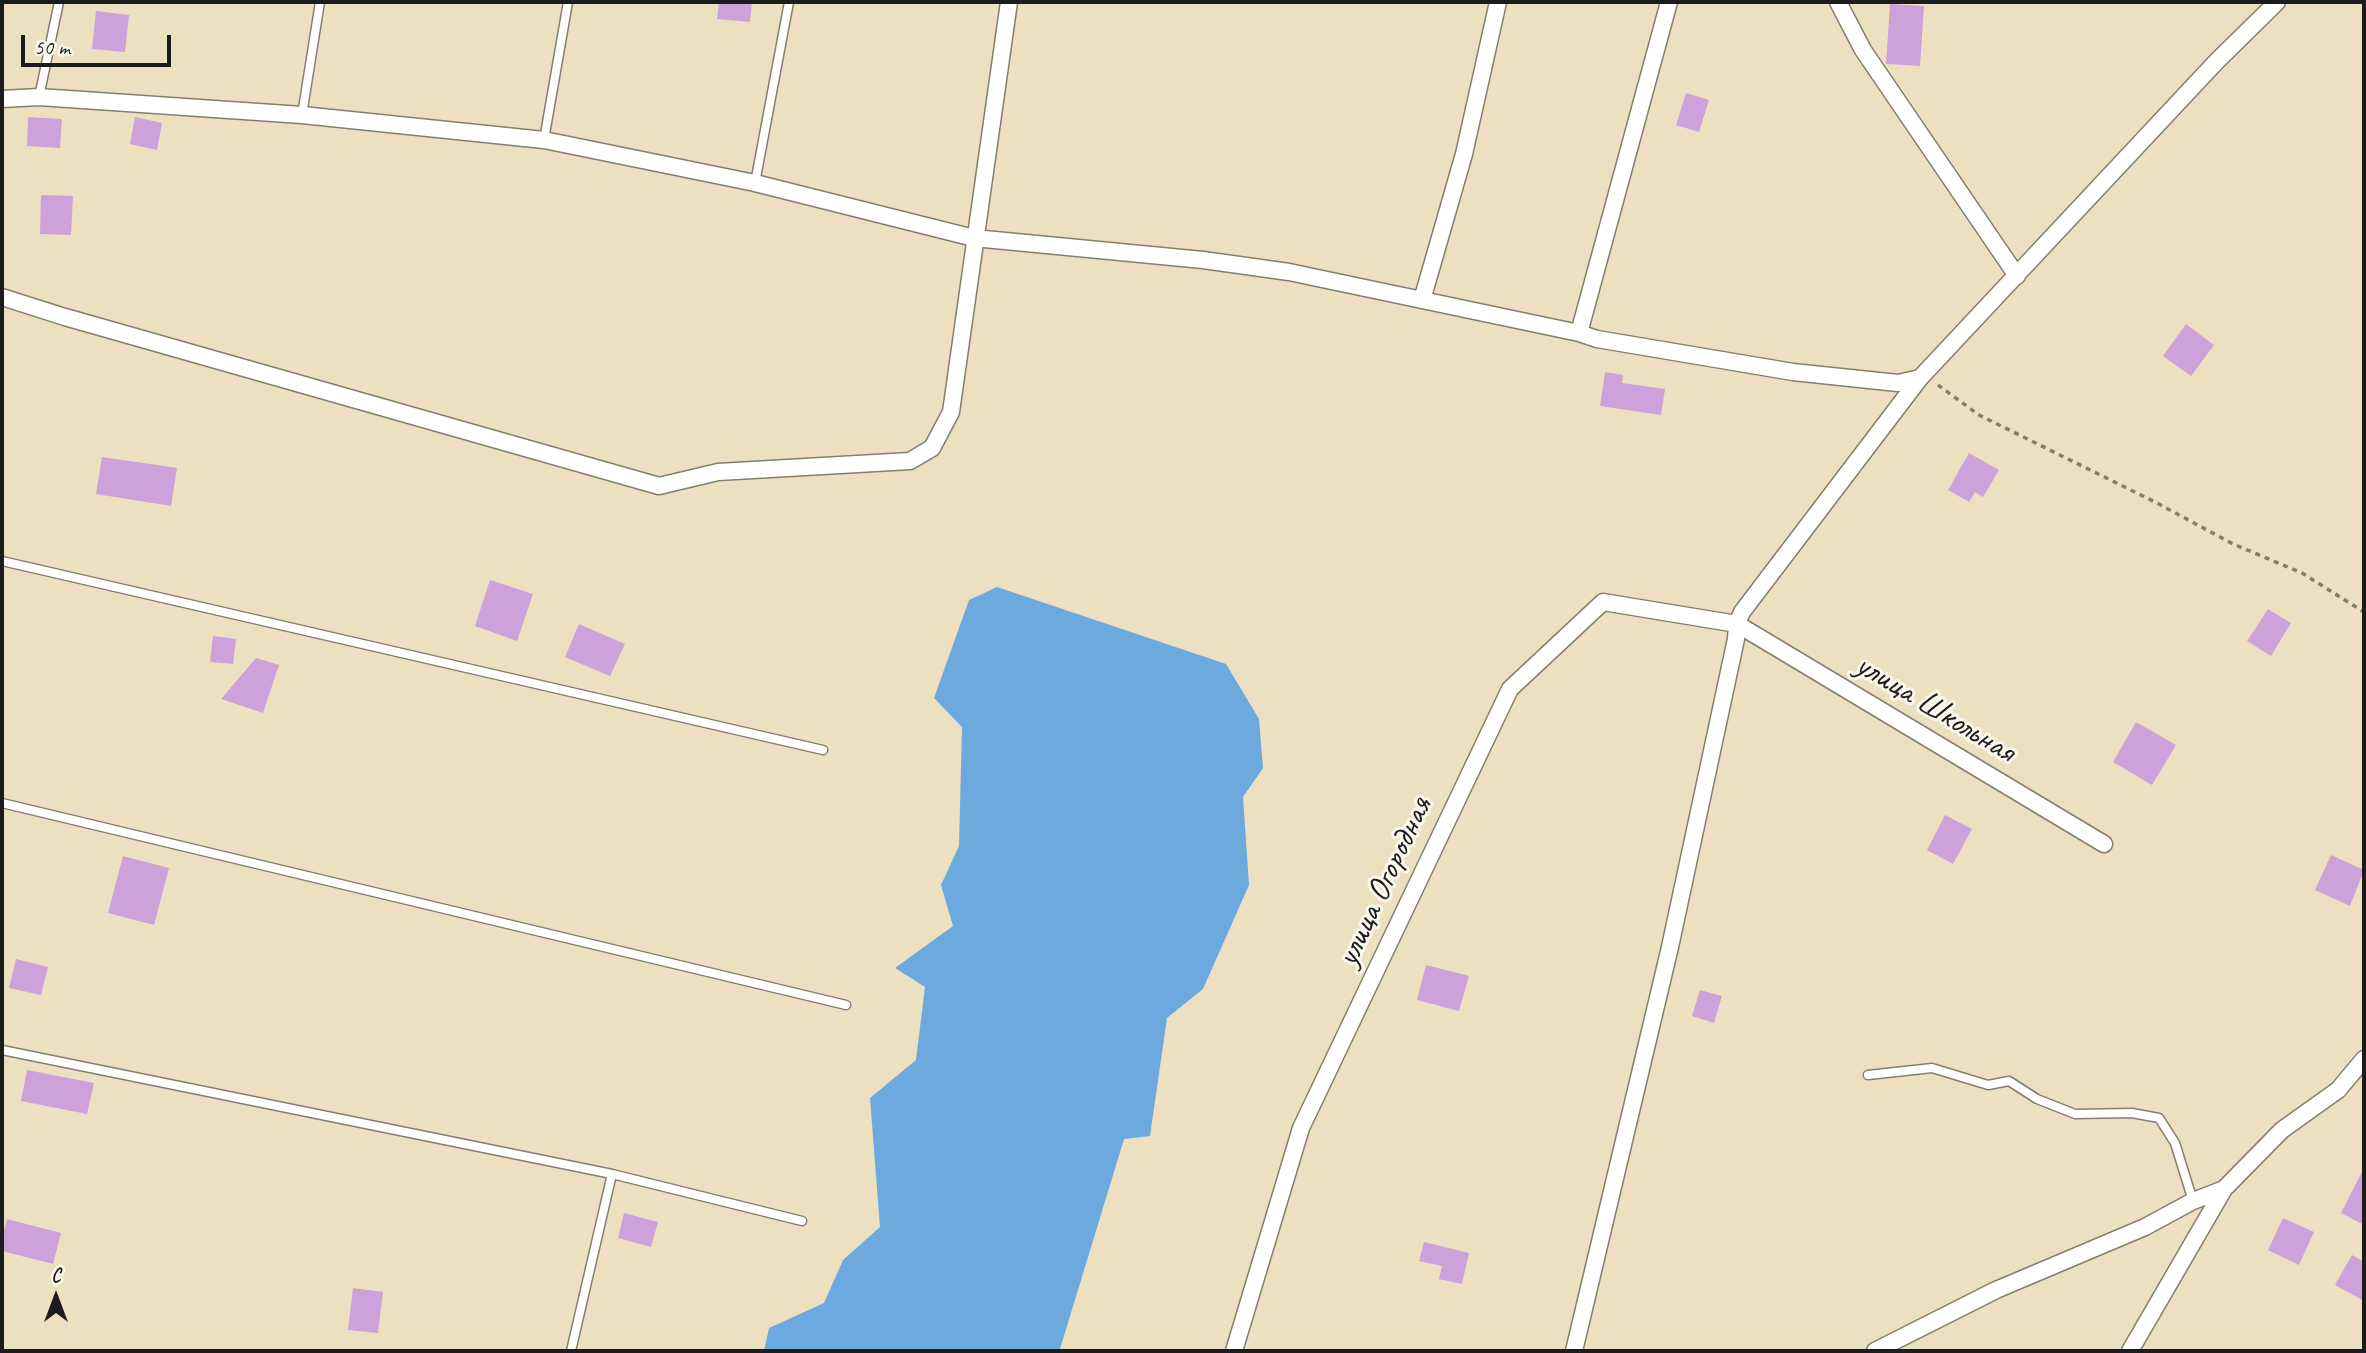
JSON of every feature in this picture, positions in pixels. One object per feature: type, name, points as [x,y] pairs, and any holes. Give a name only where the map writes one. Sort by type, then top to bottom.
[{"type":"street","points":[[2,297],[659,486],[718,472],[910,461],[932,448],[951,412],[1009,2]]},
{"type":"street","points":[[1422,300],[1464,154],[1498,2]]},
{"type":"street","points":[[1578,332],[1669,2]]},
{"type":"street","points":[[1574,1351],[1670,947],[1737,624],[1742,612],[1920,378],[2216,62],[2277,2]]},
{"type":"street","points":[[1841,3],[1863,50],[2017,275]]},
{"type":"street","points":[[2,99],[38,97],[302,115],[544,140],[755,183],[974,238],[1203,260],[1289,272],[1578,332],[1597,339],[1793,372],[1898,383],[1920,378]]},
{"type":"street","name":"улица Огородная","points":[[1234,1351],[1301,1128],[1510,689],[1603,602],[1737,624]]},
{"type":"street","name":"улица Школьная","points":[[1737,624],[2104,844]]},
{"type":"street","points":[[2130,1351],[2224,1189],[2282,1130],[2338,1090],[2364,1059]]},
{"type":"street","points":[[1875,1351],[1996,1290],[2146,1227],[2193,1201],[2224,1189]]},
{"type":"lane","points":[[38,97],[59,2]]},
{"type":"lane","points":[[302,115],[320,2]]},
{"type":"lane","points":[[544,140],[568,2]]},
{"type":"lane","points":[[755,183],[789,2]]},
{"type":"lane","points":[[2,561],[823,750]]},
{"type":"lane","points":[[2,803],[846,1005]]},
{"type":"lane","points":[[2,1050],[612,1174],[802,1220]]},
{"type":"lane","points":[[1868,1075],[1932,1068],[1989,1085],[2009,1081],[2037,1099],[2075,1114],[2132,1113],[2159,1118],[2175,1143],[2193,1201]]},
{"type":"lane","points":[[571,1351],[612,1174]]},
{"type":"path","points":[[1920,378],[1942,387],[1979,415],[2157,503],[2233,544],[2302,573],[2364,612]]},
{"type":"water","points":[[997,587],[1226,664],[1259,719],[1263,768],[1243,797],[1249,885],[1203,989],[1167,1018],[1150,1136],[1124,1139],[1060,1349],[764,1351],[769,1328],[824,1303],[843,1260],[880,1227],[870,1098],[916,1060],[925,987],[895,968],[953,926],[941,885],[959,846],[962,727],[934,698],[969,600]]},
{"type":"building","points":[[719,2],[752,2],[750,22],[717,19]]},
{"type":"building","points":[[1890,4],[1924,6],[1920,66],[1886,64]]},
{"type":"building","points":[[96,11],[129,15],[125,52],[92,49]]},
{"type":"building","points":[[1686,93],[1709,100],[1699,132],[1676,125]]},
{"type":"building","points":[[28,117],[62,119],[60,148],[27,146]]},
{"type":"building","points":[[135,117],[162,123],[157,150],[130,144]]},
{"type":"building","points":[[41,195],[73,196],[71,235],[40,234]]},
{"type":"building","points":[[2186,324],[2214,345],[2191,376],[2163,356]]},
{"type":"building","points":[[1605,372],[1623,375],[1622,383],[1665,389],[1661,415],[1600,406]]},
{"type":"building","points":[[1969,453],[1999,470],[1983,497],[1975,492],[1969,502],[1948,490]]},
{"type":"building","points":[[102,457],[177,468],[171,506],[96,494]]},
{"type":"building","points":[[490,580],[533,594],[517,641],[475,626]]},
{"type":"building","points":[[2268,609],[2291,623],[2271,656],[2247,641]]},
{"type":"building","points":[[579,624],[625,644],[610,676],[565,657]]},
{"type":"building","points":[[213,636],[236,639],[233,664],[210,662]]},
{"type":"building","points":[[256,658],[279,665],[263,713],[221,699]]},
{"type":"building","points":[[2136,722],[2176,745],[2152,785],[2113,762]]},
{"type":"building","points":[[1945,815],[1972,829],[1953,864],[1927,850]]},
{"type":"building","points":[[2331,855],[2364,870],[2350,906],[2315,890]]},
{"type":"building","points":[[123,856],[169,868],[154,925],[108,913]]},
{"type":"building","points":[[16,959],[48,967],[41,995],[9,988]]},
{"type":"building","points":[[1426,965],[1469,976],[1459,1011],[1417,1000]]},
{"type":"building","points":[[1700,990],[1722,996],[1714,1023],[1692,1016]]},
{"type":"building","points":[[27,1070],[94,1083],[87,1114],[21,1101]]},
{"type":"building","points":[[2364,1168],[2364,1225],[2341,1213]]},
{"type":"building","points":[[624,1213],[658,1222],[651,1247],[618,1238]]},
{"type":"building","points":[[2283,1218],[2314,1232],[2299,1265],[2268,1250]]},
{"type":"building","points":[[7,1219],[61,1233],[53,1264],[2,1251]]},
{"type":"building","points":[[1424,1242],[1469,1253],[1462,1284],[1439,1279],[1442,1266],[1419,1261]]},
{"type":"building","points":[[2352,1255],[2364,1262],[2364,1301],[2335,1285]]},
{"type":"building","points":[[353,1288],[383,1292],[378,1333],[348,1330]]}]
